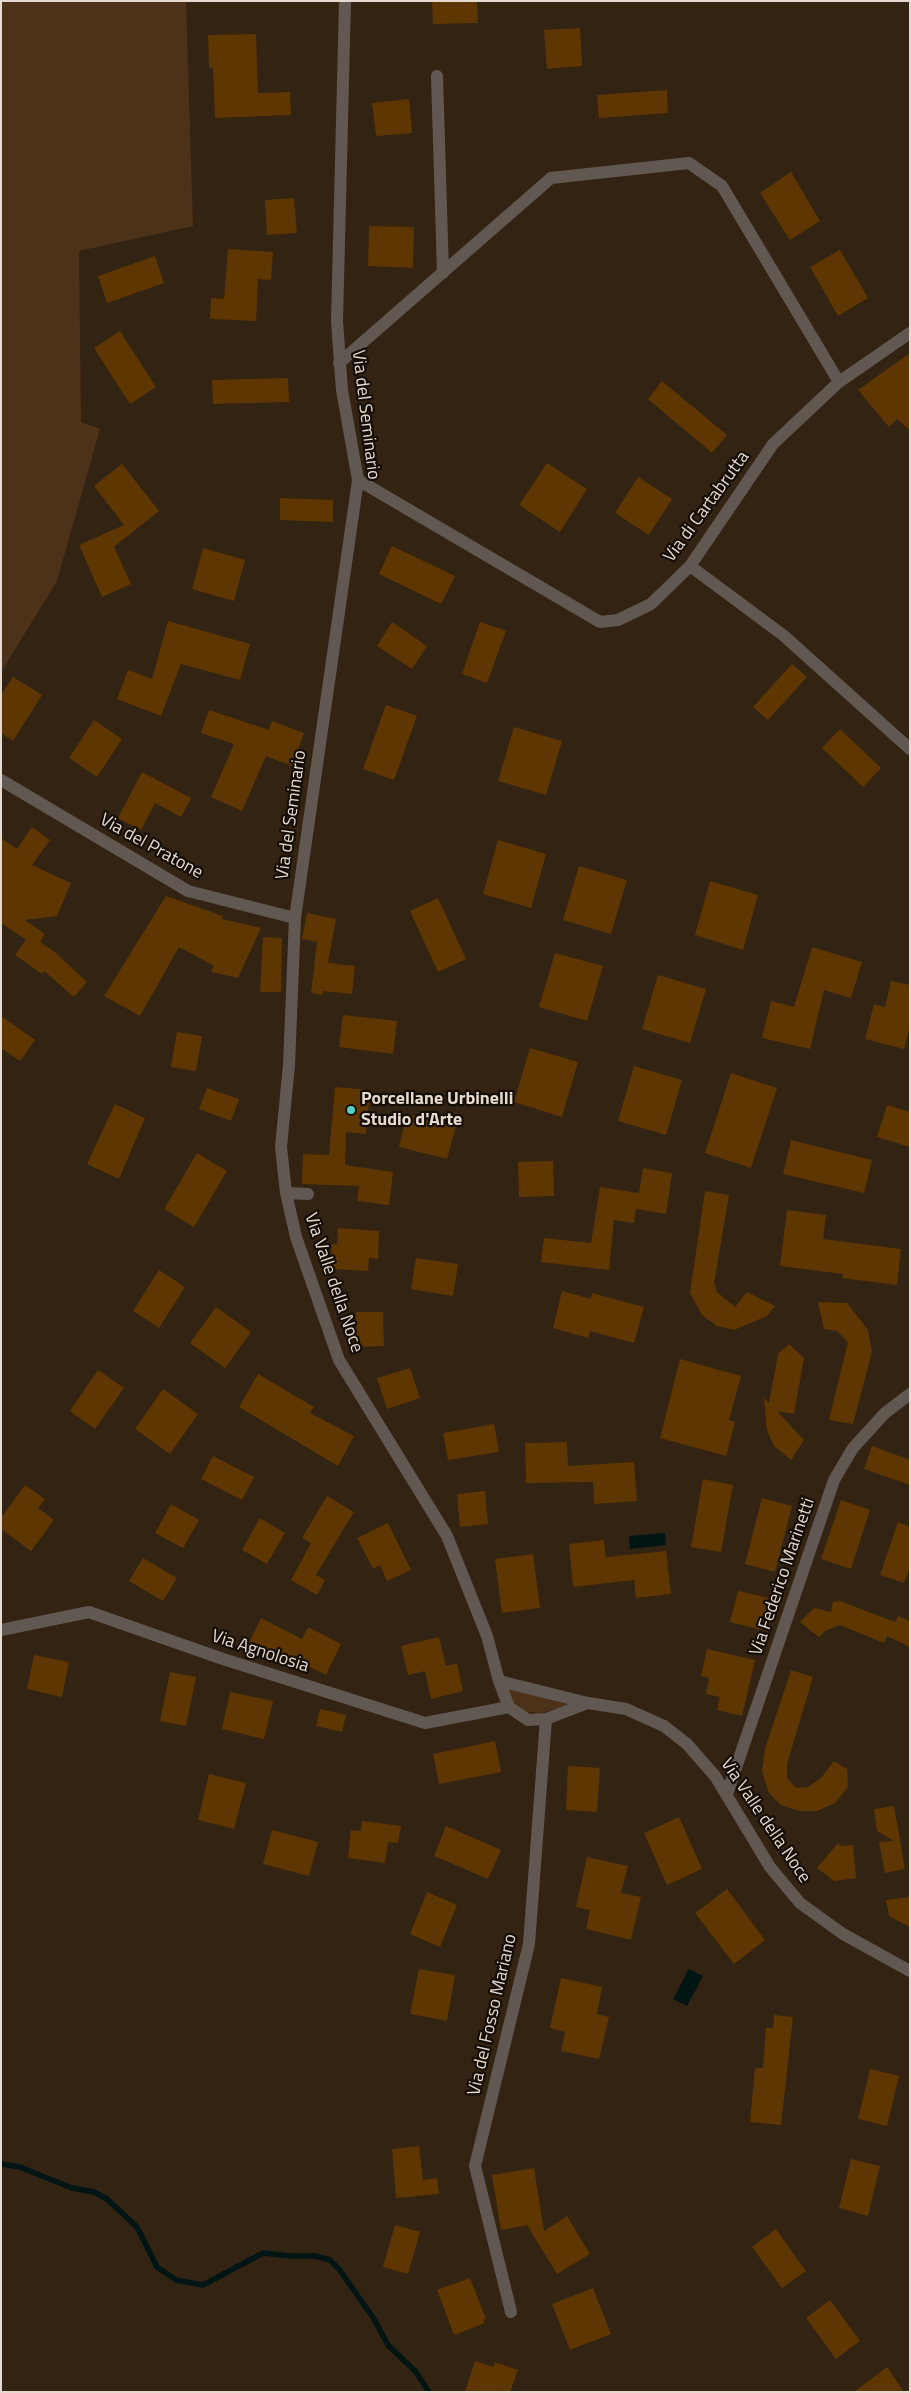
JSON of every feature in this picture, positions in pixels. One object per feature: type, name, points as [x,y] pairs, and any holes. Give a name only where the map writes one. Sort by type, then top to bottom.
[{"type":"street","name":"Via del Seminario","points":[[295,918],[358,480],[339,363],[338,251],[345,1]]},
{"type":"street","points":[[437,76],[443,273]]},
{"type":"street","points":[[339,363],[551,178],[689,163],[722,186],[839,382]]},
{"type":"street","name":"Via di Cartabrutta","points":[[358,480],[600,622],[618,620],[651,604],[690,566],[773,444],[839,382],[910,333]]},
{"type":"street","points":[[690,566],[783,635],[910,749]]},
{"type":"street","name":"Via del Pratone","points":[[1,780],[188,891],[295,918]]},
{"type":"street","name":"Via Valle della Noce","points":[[295,918],[289,1065],[281,1147],[286,1193],[296,1237],[340,1360],[447,1536],[487,1636],[499,1681],[509,1707]]},
{"type":"street","points":[[286,1193],[308,1194]]},
{"type":"street","name":"Via Federico Marinetti","points":[[727,1794],[834,1480],[853,1448],[885,1413],[910,1394]]},
{"type":"street","name":"Via Agnolosia","points":[[1,1630],[89,1612],[223,1659],[425,1723],[509,1707]]},
{"type":"street","name":"Via Valle della Noce","points":[[499,1681],[588,1703],[634,1711],[664,1726],[687,1744],[702,1760],[727,1794],[770,1867],[800,1903],[843,1934],[910,1971]]},
{"type":"street","points":[[509,1707],[528,1720],[546,1719],[588,1703]]},
{"type":"street","name":"Via del Fosso Mariano","points":[[511,2312],[475,2166],[529,1944],[546,1719]]},
{"type":"shaded area","points":[[1,1],[186,1],[193,226],[79,251],[81,422],[100,429],[57,581],[1,672]]},
{"type":"shaded area","points":[[665,1533],[666,1545],[630,1549],[629,1536]]},
{"type":"shaded area","points":[[509,1689],[569,1705],[541,1713],[527,1712],[512,1701]]},
{"type":"shaded area","points":[[689,1969],[703,1976],[687,2006],[673,1999]]},
{"type":"building","points":[[432,1],[477,1],[478,23],[433,24]]},
{"type":"building","points":[[580,28],[582,66],[547,69],[544,30]]},
{"type":"building","points":[[256,34],[258,93],[290,92],[291,115],[215,118],[213,68],[209,68],[208,35]]},
{"type":"building","points":[[667,90],[668,113],[599,118],[597,95]]},
{"type":"building","points":[[409,99],[412,133],[376,136],[372,103]]},
{"type":"building","points":[[791,172],[820,221],[790,240],[760,193]]},
{"type":"building","points":[[294,198],[297,233],[267,235],[265,200]]},
{"type":"building","points":[[369,226],[414,227],[413,268],[368,266]]},
{"type":"building","points":[[228,249],[273,252],[271,280],[258,279],[256,321],[210,319],[211,298],[224,299]]},
{"type":"building","points":[[840,250],[868,298],[838,316],[810,267]]},
{"type":"building","points":[[155,256],[164,283],[107,303],[98,276]]},
{"type":"building","points":[[120,331],[156,387],[130,404],[94,348]]},
{"type":"building","points":[[910,353],[910,430],[897,419],[889,427],[858,390]]},
{"type":"building","points":[[288,378],[289,402],[213,404],[212,380]]},
{"type":"building","points":[[662,381],[727,435],[712,453],[648,399]]},
{"type":"building","points":[[547,463],[587,489],[560,532],[519,505]]},
{"type":"building","points":[[122,464],[159,511],[114,547],[131,584],[102,597],[79,545],[124,525],[94,486]]},
{"type":"building","points":[[638,477],[672,499],[649,535],[615,513]]},
{"type":"building","points":[[280,498],[333,500],[333,522],[280,520]]},
{"type":"building","points":[[392,546],[455,576],[441,604],[379,574]]},
{"type":"building","points":[[203,548],[245,560],[234,601],[192,589]]},
{"type":"building","points":[[168,621],[250,644],[240,680],[181,664],[161,716],[117,699],[128,670],[152,679]]},
{"type":"building","points":[[392,622],[427,646],[412,669],[377,646]]},
{"type":"building","points":[[480,622],[506,631],[487,683],[462,674]]},
{"type":"building","points":[[792,664],[807,677],[768,720],[753,707]]},
{"type":"building","points":[[13,677],[42,695],[13,741],[1,733],[1,695]]},
{"type":"building","points":[[386,705],[417,716],[394,780],[363,769]]},
{"type":"building","points":[[209,710],[269,730],[272,721],[304,733],[292,766],[266,756],[242,811],[211,797],[234,744],[201,733]]},
{"type":"building","points":[[94,720],[122,739],[97,777],[69,758]]},
{"type":"building","points":[[514,727],[562,741],[546,795],[498,781]]},
{"type":"building","points":[[840,729],[881,768],[863,787],[822,748]]},
{"type":"building","points":[[142,772],[191,798],[181,817],[155,803],[141,830],[118,818]]},
{"type":"building","points":[[32,827],[50,840],[32,865],[71,883],[57,916],[25,920],[45,934],[40,942],[56,953],[87,982],[74,997],[44,971],[42,974],[15,955],[26,940],[1,923],[1,838],[17,849]]},
{"type":"building","points":[[498,840],[546,854],[531,908],[483,894]]},
{"type":"building","points":[[579,866],[627,880],[611,934],[563,920]]},
{"type":"building","points":[[710,881],[758,895],[743,950],[695,935]]},
{"type":"building","points":[[166,896],[223,916],[222,919],[261,928],[238,978],[211,972],[214,966],[179,947],[140,1016],[104,996]]},
{"type":"building","points":[[438,898],[466,959],[438,972],[410,911]]},
{"type":"building","points":[[307,913],[336,919],[328,963],[355,966],[352,994],[323,991],[323,995],[311,993],[317,942],[302,939]]},
{"type":"building","points":[[263,937],[282,938],[281,992],[260,992]]},
{"type":"building","points":[[812,947],[862,962],[851,998],[824,990],[810,1049],[762,1038],[771,1001],[794,1007]]},
{"type":"building","points":[[555,953],[603,966],[587,1021],[539,1007]]},
{"type":"building","points":[[658,975],[706,989],[690,1043],[642,1029]]},
{"type":"building","points":[[891,981],[910,985],[910,1026],[904,1049],[865,1039],[874,1004],[885,1007]]},
{"type":"building","points":[[343,1015],[397,1021],[393,1054],[339,1047]]},
{"type":"building","points":[[1,1016],[35,1040],[20,1061],[1,1048]]},
{"type":"building","points":[[177,1032],[202,1036],[196,1071],[171,1067]]},
{"type":"building","points":[[530,1048],[578,1062],[562,1117],[514,1102]]},
{"type":"building","points":[[634,1066],[682,1080],[666,1135],[618,1121]]},
{"type":"building","points":[[731,1073],[777,1088],[751,1168],[705,1153]]},
{"type":"building","points":[[335,1087],[370,1090],[366,1134],[346,1132],[345,1165],[393,1172],[389,1205],[357,1201],[359,1186],[302,1184],[303,1154],[329,1155]]},
{"type":"building","points":[[207,1088],[239,1099],[231,1121],[199,1109]]},
{"type":"building","points":[[115,1104],[145,1118],[119,1179],[87,1164]]},
{"type":"building","points":[[887,1105],[910,1112],[910,1147],[877,1137]]},
{"type":"building","points":[[407,1114],[456,1126],[447,1159],[399,1147]]},
{"type":"building","points":[[791,1140],[872,1160],[864,1193],[783,1174]]},
{"type":"building","points":[[197,1153],[227,1171],[194,1227],[164,1209]]},
{"type":"building","points":[[553,1161],[554,1196],[519,1197],[518,1162]]},
{"type":"building","points":[[643,1168],[672,1173],[666,1214],[636,1209],[634,1223],[614,1220],[609,1270],[541,1262],[544,1238],[591,1243],[600,1187],[639,1193]]},
{"type":"building","points":[[705,1191],[729,1195],[714,1283],[717,1292],[735,1307],[747,1292],[775,1306],[767,1316],[734,1330],[717,1326],[702,1315],[690,1293]]},
{"type":"building","points":[[787,1210],[826,1215],[823,1239],[901,1249],[897,1285],[842,1278],[843,1274],[780,1266]]},
{"type":"building","points":[[338,1228],[379,1231],[378,1259],[369,1258],[368,1271],[330,1269],[332,1244],[337,1244]]},
{"type":"building","points":[[416,1258],[458,1264],[453,1296],[411,1289]]},
{"type":"building","points":[[159,1270],[185,1287],[159,1328],[133,1311]]},
{"type":"building","points":[[562,1291],[591,1299],[592,1293],[644,1307],[634,1343],[590,1331],[588,1338],[553,1328]]},
{"type":"building","points":[[818,1302],[847,1303],[868,1330],[872,1352],[853,1424],[829,1420],[848,1342],[837,1331],[824,1329]]},
{"type":"building","points":[[216,1307],[251,1332],[225,1368],[190,1343]]},
{"type":"building","points":[[356,1312],[383,1312],[384,1346],[357,1347]]},
{"type":"building","points":[[789,1344],[804,1358],[794,1414],[777,1411],[804,1440],[791,1460],[774,1446],[767,1430],[764,1398],[769,1403],[778,1354]]},
{"type":"building","points":[[680,1359],[741,1376],[729,1420],[735,1422],[726,1456],[660,1438]]},
{"type":"building","points":[[410,1368],[420,1398],[387,1409],[377,1378]]},
{"type":"building","points":[[98,1370],[124,1388],[95,1429],[70,1411]]},
{"type":"building","points":[[258,1374],[314,1407],[310,1413],[354,1436],[338,1466],[239,1407]]},
{"type":"building","points":[[163,1389],[198,1414],[170,1454],[135,1429]]},
{"type":"building","points":[[494,1424],[499,1452],[448,1460],[443,1433]]},
{"type":"building","points":[[567,1442],[568,1466],[634,1462],[637,1501],[594,1504],[593,1482],[526,1483],[525,1443]]},
{"type":"building","points":[[872,1446],[910,1460],[910,1485],[864,1469]]},
{"type":"building","points":[[213,1456],[254,1477],[242,1500],[201,1479]]},
{"type":"building","points":[[703,1479],[733,1485],[721,1552],[691,1547]]},
{"type":"building","points":[[25,1485],[45,1499],[38,1508],[54,1520],[31,1551],[1,1529],[1,1518]]},
{"type":"building","points":[[485,1491],[488,1524],[460,1527],[457,1494]]},
{"type":"building","points":[[327,1496],[354,1512],[316,1575],[325,1580],[317,1595],[291,1580],[311,1543],[302,1538]]},
{"type":"building","points":[[762,1498],[792,1506],[775,1572],[745,1564]]},
{"type":"building","points":[[841,1500],[870,1510],[851,1569],[821,1559]]},
{"type":"building","points":[[171,1504],[199,1520],[183,1548],[155,1533]]},
{"type":"building","points":[[260,1518],[285,1533],[267,1564],[242,1550]]},
{"type":"building","points":[[898,1522],[910,1527],[910,1568],[904,1583],[880,1575]]},
{"type":"building","points":[[388,1523],[411,1570],[387,1581],[380,1565],[373,1569],[357,1538]]},
{"type":"building","points":[[604,1540],[606,1557],[666,1551],[671,1594],[636,1598],[634,1580],[573,1587],[569,1544]]},
{"type":"building","points":[[533,1554],[540,1608],[502,1613],[495,1559]]},
{"type":"building","points":[[143,1558],[177,1578],[163,1601],[129,1581]]},
{"type":"building","points":[[738,1591],[769,1598],[762,1630],[730,1622]]},
{"type":"building","points":[[840,1601],[895,1622],[898,1616],[910,1621],[910,1647],[887,1636],[884,1643],[840,1625],[825,1631],[819,1637],[800,1622],[814,1608],[831,1612],[833,1602]]},
{"type":"building","points":[[261,1618],[302,1639],[308,1627],[341,1644],[326,1675],[274,1649],[268,1660],[246,1649]]},
{"type":"building","points":[[439,1637],[446,1666],[457,1663],[463,1691],[431,1699],[425,1671],[408,1675],[401,1646]]},
{"type":"building","points":[[707,1649],[755,1660],[742,1716],[717,1710],[720,1697],[706,1694],[709,1678],[701,1676]]},
{"type":"building","points":[[34,1655],[69,1662],[62,1697],[27,1689]]},
{"type":"building","points":[[791,1670],[813,1677],[787,1764],[787,1778],[796,1788],[808,1787],[821,1778],[834,1761],[847,1769],[848,1787],[835,1803],[817,1811],[799,1811],[781,1805],[769,1793],[762,1771],[765,1749]]},
{"type":"building","points":[[170,1672],[196,1677],[186,1726],[160,1721]]},
{"type":"building","points":[[230,1692],[273,1701],[264,1739],[222,1729]]},
{"type":"building","points":[[320,1709],[346,1715],[342,1732],[316,1726]]},
{"type":"building","points":[[495,1741],[501,1772],[439,1784],[433,1754]]},
{"type":"building","points":[[568,1766],[600,1768],[597,1812],[566,1810]]},
{"type":"building","points":[[209,1774],[246,1783],[234,1829],[198,1820]]},
{"type":"building","points":[[894,1806],[905,1869],[885,1873],[879,1842],[894,1841],[877,1831],[874,1809]]},
{"type":"building","points":[[679,1817],[702,1869],[667,1885],[644,1833]]},
{"type":"building","points":[[362,1821],[401,1826],[398,1843],[388,1842],[385,1863],[348,1858],[351,1830],[361,1831]]},
{"type":"building","points":[[446,1826],[501,1850],[488,1879],[434,1856]]},
{"type":"building","points":[[272,1830],[318,1842],[309,1876],[263,1864]]},
{"type":"building","points":[[838,1843],[841,1846],[853,1845],[856,1878],[834,1881],[817,1868]]},
{"type":"building","points":[[587,1857],[628,1866],[621,1893],[641,1897],[631,1940],[586,1929],[590,1910],[576,1907]]},
{"type":"building","points":[[727,1889],[765,1940],[734,1964],[695,1913]]},
{"type":"building","points":[[427,1892],[457,1905],[440,1947],[410,1934]]},
{"type":"building","points":[[910,1897],[910,1927],[889,1916],[886,1900]]},
{"type":"building","points":[[419,1969],[455,1975],[447,2021],[410,2014]]},
{"type":"building","points":[[561,1978],[602,1987],[597,2014],[609,2017],[599,2059],[561,2051],[565,2032],[550,2028]]},
{"type":"building","points":[[774,2015],[793,2017],[781,2125],[750,2122],[755,2068],[763,2068],[766,2028],[773,2028]]},
{"type":"building","points":[[870,2069],[899,2076],[887,2126],[858,2119]]},
{"type":"building","points":[[419,2146],[423,2180],[437,2178],[439,2194],[396,2198],[392,2149]]},
{"type":"building","points":[[851,2159],[880,2166],[868,2216],[839,2208]]},
{"type":"building","points":[[534,2168],[544,2231],[567,2216],[590,2254],[557,2274],[527,2225],[501,2230],[492,2175]]},
{"type":"building","points":[[395,2225],[420,2232],[408,2274],[383,2267]]},
{"type":"building","points":[[776,2229],[806,2271],[782,2288],[752,2247]]},
{"type":"building","points":[[470,2278],[486,2319],[483,2320],[485,2323],[454,2335],[437,2290]]},
{"type":"building","points":[[593,2288],[611,2334],[570,2350],[552,2304]]},
{"type":"building","points":[[830,2300],[860,2341],[836,2359],[806,2318]]},
{"type":"building","points":[[475,2361],[493,2367],[495,2362],[518,2370],[510,2392],[465,2392]]},
{"type":"building","points":[[887,2367],[904,2392],[854,2392]]},
{"type":"waterway","points":[[1,2164],[20,2167],[72,2188],[94,2192],[107,2199],[137,2227],[157,2267],[176,2280],[203,2285],[263,2253],[315,2256],[330,2260],[339,2269],[374,2319],[388,2345],[416,2372],[429,2392]]},
{"type":"place","name":"Porcellane Urbinelli Studio d'Arte","points":[[351,1110]]}]
